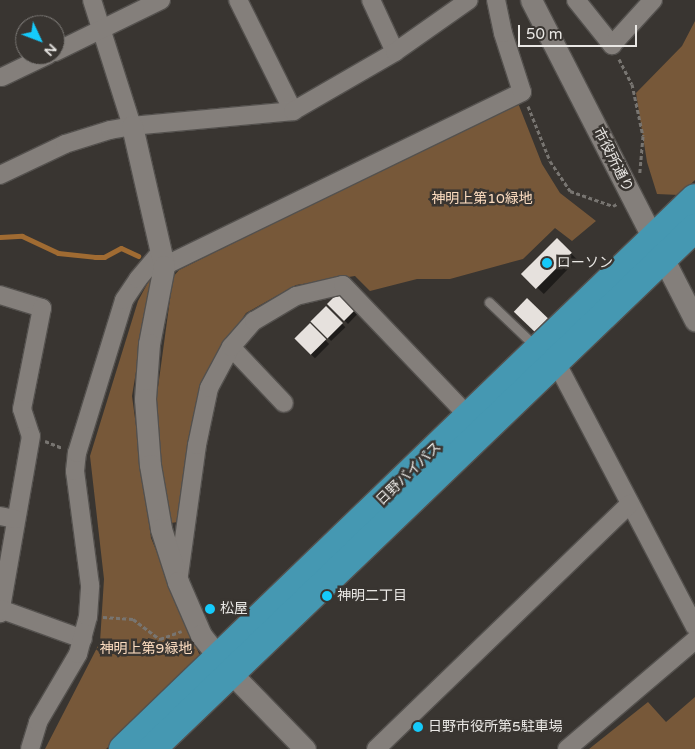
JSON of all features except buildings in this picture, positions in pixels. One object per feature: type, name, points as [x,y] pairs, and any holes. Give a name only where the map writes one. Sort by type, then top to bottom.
[{"type":"highway","name":"日野バイパス","points":[[123,749],[224,665],[547,356],[658,249],[695,198]]},
{"type":"highway","name":"日野バイパス","points":[[658,249],[695,228]]},
{"type":"highway","name":"日野バイパス","points":[[152,749],[224,665],[468,416],[547,356]]},
{"type":"street","points":[[92,0],[132,126],[162,260],[149,344],[146,408],[154,498],[178,582],[197,626],[224,665],[304,749]]},
{"type":"street","points":[[65,47],[161,0]]},
{"type":"street","points":[[238,0],[293,111]]},
{"type":"street","points":[[371,0],[395,52]]},
{"type":"street","points":[[0,174],[34,160],[65,144],[110,130],[132,126],[293,111],[395,52],[469,0]]},
{"type":"street","points":[[30,749],[38,722],[78,654],[88,617],[90,585],[75,472],[77,453],[124,300],[138,279],[162,260],[522,92],[503,33],[496,0]]},
{"type":"street","name":"市役所通り","points":[[530,0],[695,321]]},
{"type":"street","points":[[576,0],[612,45],[653,0]]},
{"type":"street","points":[[2,77],[27,65]]},
{"type":"street","points":[[178,582],[197,445],[209,388],[231,347],[254,321],[296,296],[343,285],[468,416]]},
{"type":"street","points":[[0,295],[42,308],[22,409],[31,436],[8,517],[0,613]]},
{"type":"street","points":[[231,347],[284,402]]},
{"type":"street","points":[[547,356],[630,504],[695,627]]},
{"type":"street","points":[[376,749],[630,504]]},
{"type":"street","points":[[0,609],[83,639]]},
{"type":"street","points":[[568,749],[695,640]]},
{"type":"lane","points":[[489,302],[547,356]]},
{"type":"path","points":[[522,92],[550,161],[570,191],[613,206],[629,192],[639,178],[643,136],[632,84],[612,45]]},
{"type":"path","points":[[31,436],[77,453]]},
{"type":"path","points":[[88,617],[133,619],[160,638],[197,626]]},
{"type":"green space","points":[[695,21],[695,180],[679,195],[657,194],[647,162],[636,93],[682,46]]},
{"type":"green space","name":"神明上第10緑地","points":[[518,103],[542,164],[560,193],[596,221],[572,241],[555,228],[523,259],[450,279],[417,279],[370,291],[355,276],[296,285],[246,313],[207,372],[184,521],[171,523],[162,469],[156,402],[173,277],[179,270]]},
{"type":"green space","name":"神明上第9緑地","points":[[152,275],[132,396],[151,538],[202,661],[106,749],[45,749],[100,642],[104,579],[90,456],[138,301]]},
{"type":"green space","points":[[695,697],[695,749],[589,749],[648,702],[666,722]]},
{"type":"waterway","points":[[0,237],[22,236],[58,253],[104,257],[121,248],[138,256]]},
{"type":"place","name":"ローソン","points":[[547,263]]},
{"type":"place","name":"神明二丁目","points":[[327,596]]},
{"type":"place","name":"松屋","points":[[210,609]]},
{"type":"place","name":"日野市役所第5駐車場","points":[[418,727]]}]
